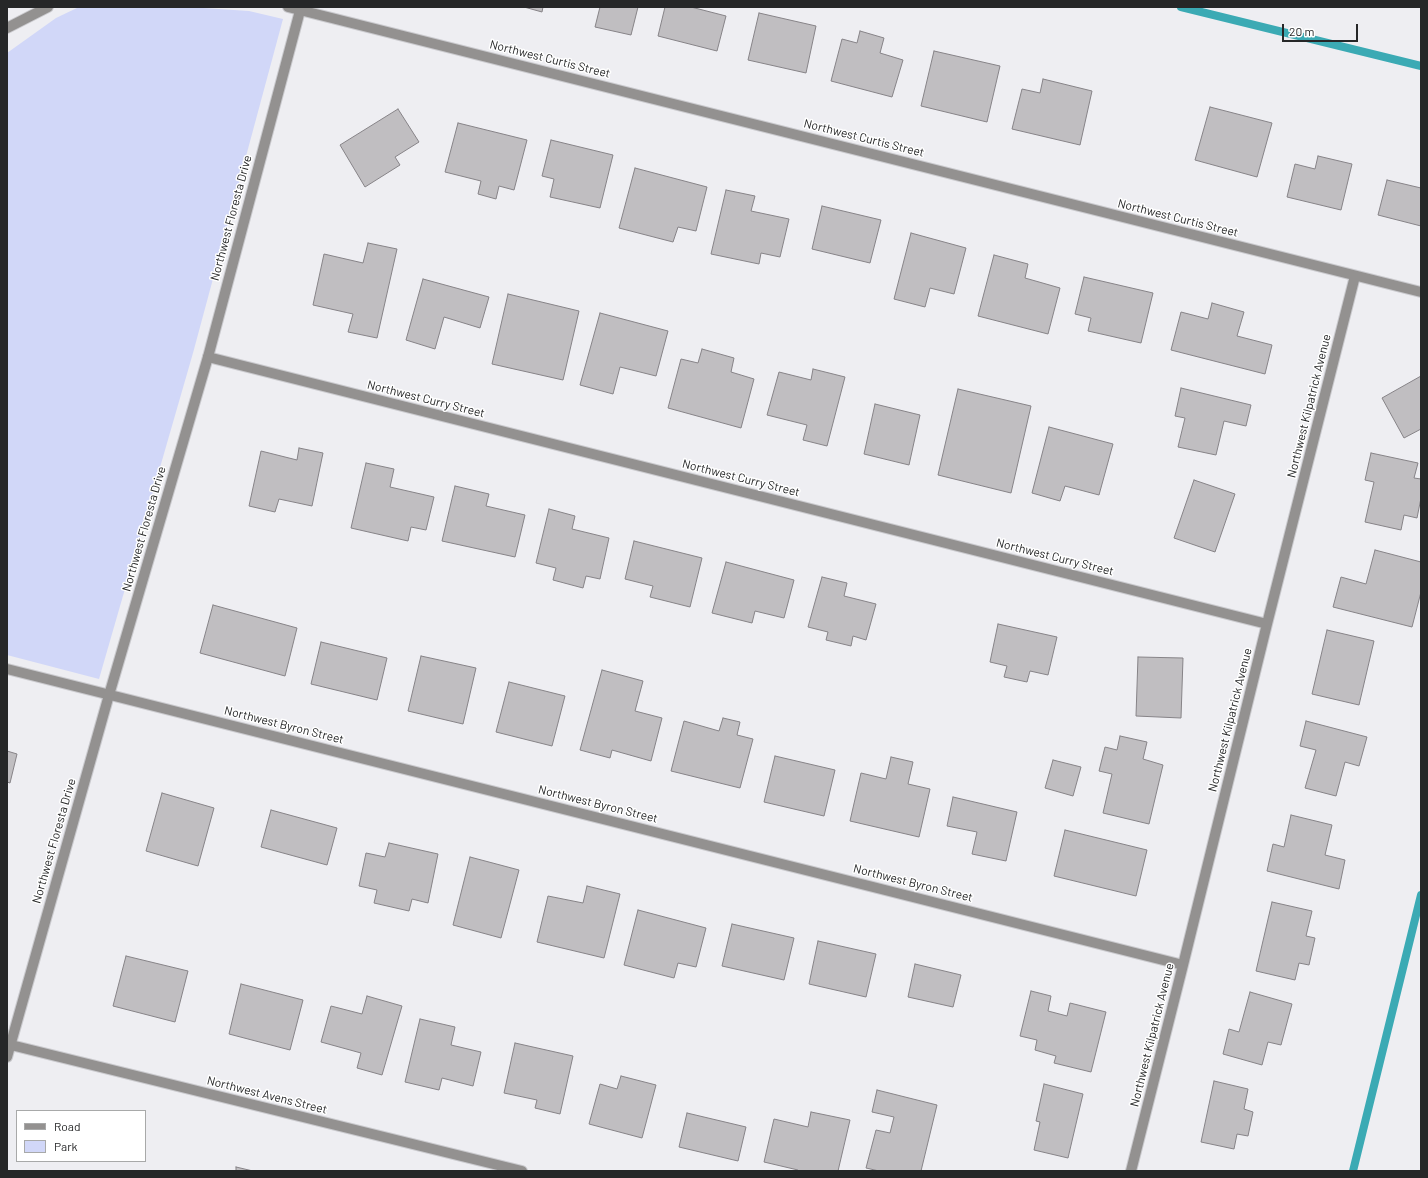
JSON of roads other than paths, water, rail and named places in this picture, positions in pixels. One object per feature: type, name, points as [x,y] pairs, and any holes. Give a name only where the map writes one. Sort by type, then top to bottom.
[{"type":"street","points":[[7,28],[48,7]]},
{"type":"street","name":"Northwest Curtis Street","points":[[288,7],[301,8],[1421,292]]},
{"type":"street","name":"Northwest Floresta Drive","points":[[7,1057],[9,1045],[109,695],[208,357],[301,8]]},
{"type":"street","name":"Northwest Kilpatrick Avenue","points":[[1131,1171],[1184,965],[1267,624],[1355,276]]},
{"type":"street","name":"Northwest Curry Street","points":[[208,357],[1267,624]]},
{"type":"street","name":"Northwest Byron Street","points":[[7,669],[1184,965]]},
{"type":"street","name":"Northwest Avens Street","points":[[9,1045],[522,1171]]},
{"type":"waterway","points":[[1181,7],[1421,66]]},
{"type":"waterway","points":[[1353,1171],[1421,895]]}]
